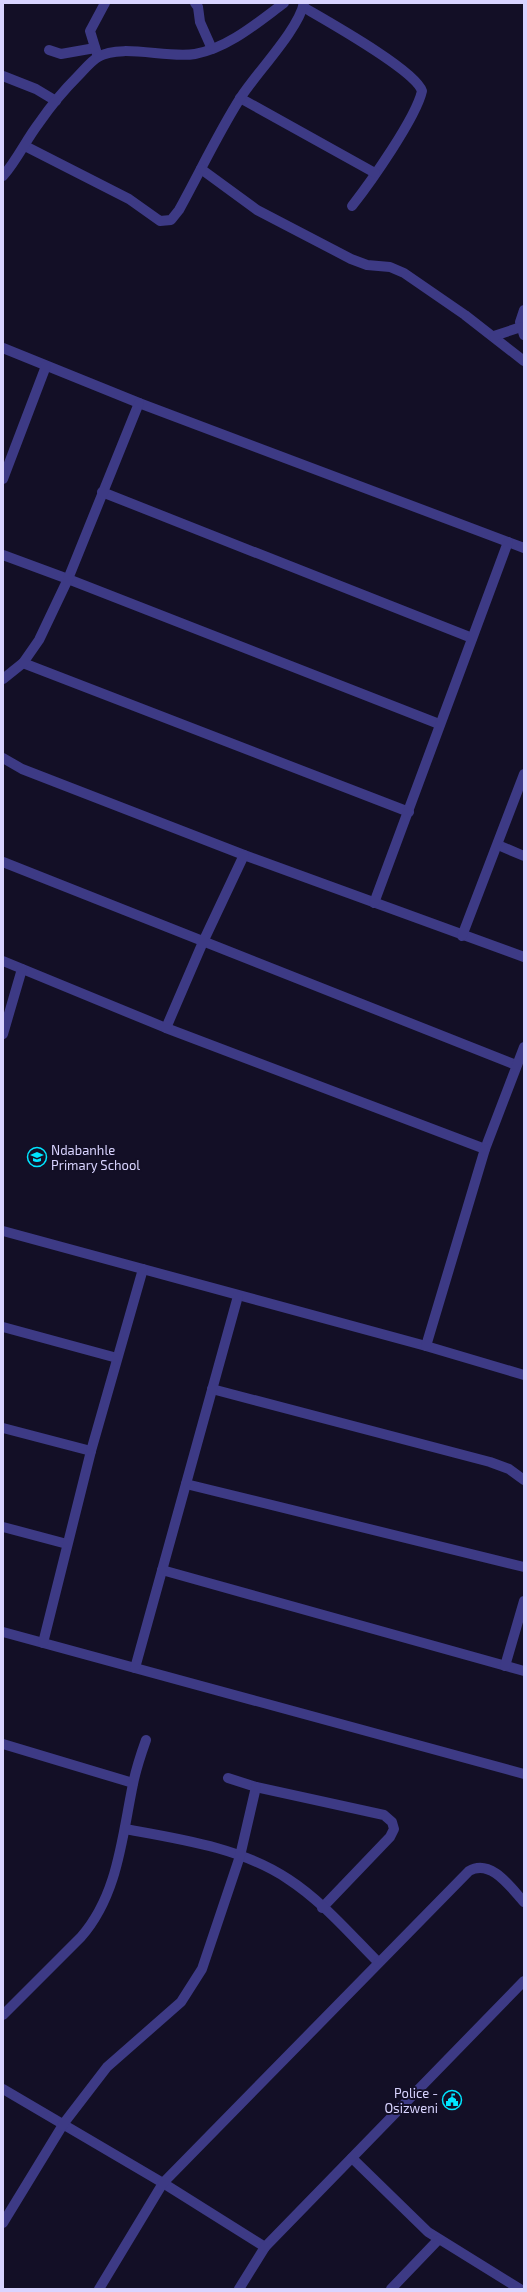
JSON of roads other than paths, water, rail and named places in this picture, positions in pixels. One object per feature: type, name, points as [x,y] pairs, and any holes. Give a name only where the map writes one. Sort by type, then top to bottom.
[{"type":"street","points":[[96,53],[90,31],[104,3]]},
{"type":"street","points":[[195,3],[198,7],[200,22],[212,49]]},
{"type":"street","points":[[49,50],[61,54],[104,54],[122,52],[194,54],[212,49],[240,35],[284,3]]},
{"type":"street","points":[[25,146],[123,195],[160,221],[165,222],[174,218],[240,98],[259,70],[288,34],[304,5],[399,68],[420,86],[421,98],[412,114],[375,173],[352,206]]},
{"type":"street","points":[[3,176],[25,146],[39,122],[96,53]]},
{"type":"street","points":[[3,76],[36,89],[56,101]]},
{"type":"street","points":[[240,98],[375,173]]},
{"type":"street","points":[[201,169],[257,210],[345,256],[367,265],[390,267],[404,273],[494,336],[524,361]]},
{"type":"street","points":[[494,336],[522,331],[524,310]]},
{"type":"street","points":[[3,348],[139,403],[524,548]]},
{"type":"street","points":[[3,479],[46,366]]},
{"type":"street","points":[[3,680],[22,663],[39,640],[68,579],[139,403]]},
{"type":"street","points":[[102,492],[472,638]]},
{"type":"street","points":[[374,903],[409,812],[439,724],[508,542]]},
{"type":"street","points":[[3,556],[68,579],[439,724]]},
{"type":"street","points":[[22,663],[409,812]]},
{"type":"street","points":[[3,758],[22,769],[244,855],[462,936],[524,957]]},
{"type":"street","points":[[462,936],[524,774]]},
{"type":"street","points":[[498,845],[524,856]]},
{"type":"street","points":[[166,1028],[203,942],[244,855]]},
{"type":"street","points":[[3,862],[516,1065]]},
{"type":"street","points":[[3,962],[166,1028],[485,1149]]},
{"type":"street","points":[[3,1034],[22,969]]},
{"type":"street","points":[[426,1346],[485,1149],[524,1047]]},
{"type":"street","points":[[3,1231],[426,1346],[524,1375]]},
{"type":"street","points":[[43,1643],[91,1451],[143,1269]]},
{"type":"street","points":[[135,1668],[238,1296]]},
{"type":"street","points":[[3,1328],[117,1358]]},
{"type":"street","points":[[212,1389],[490,1462],[509,1469],[524,1480]]},
{"type":"street","points":[[3,1428],[91,1451]]},
{"type":"street","points":[[186,1484],[524,1567]]},
{"type":"street","points":[[3,1527],[67,1544]]},
{"type":"street","points":[[162,1570],[524,1671]]},
{"type":"street","points":[[505,1666],[524,1601]]},
{"type":"street","points":[[3,1632],[524,1774]]},
{"type":"street","points":[[3,2015],[91,1926],[106,1900],[126,1829],[133,1783],[146,1740]]},
{"type":"street","points":[[3,1744],[133,1783]]},
{"type":"street","points":[[228,1778],[256,1787],[384,1815],[392,1822],[394,1829],[390,1837],[322,1908]]},
{"type":"street","points":[[3,2223],[64,2123],[112,2062],[182,2002],[197,1980],[240,1856],[256,1787]]},
{"type":"street","points":[[126,1829],[178,1839],[240,1856],[284,1876],[322,1908],[378,1962]]},
{"type":"street","points":[[99,2289],[163,2183],[378,1962],[474,1868],[489,1870],[496,1873],[524,1902]]},
{"type":"street","points":[[239,2289],[265,2247],[524,1981]]},
{"type":"street","points":[[3,2089],[64,2123],[265,2247]]},
{"type":"street","points":[[352,2158],[421,2227],[438,2240],[520,2289]]},
{"type":"street","points":[[391,2289],[438,2240]]},
{"type":"place","name":"Ndabanhle Primary School","points":[[37,1157]]},
{"type":"place","name":"Police - Osizweni","points":[[452,2100]]}]
